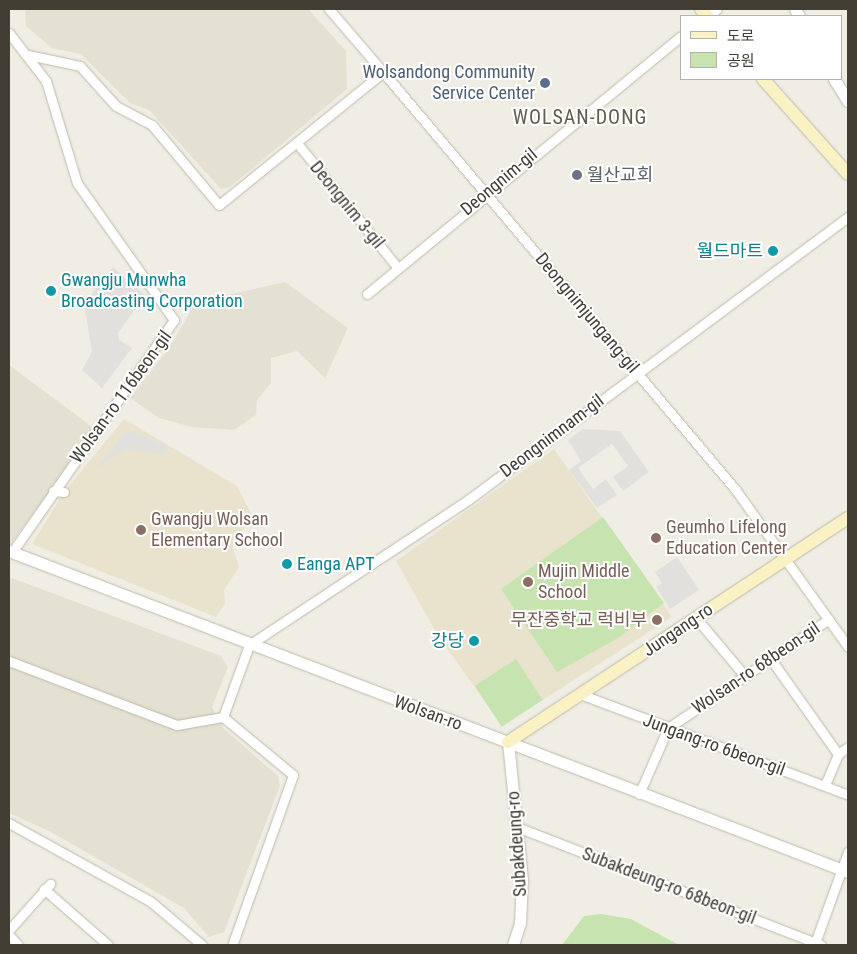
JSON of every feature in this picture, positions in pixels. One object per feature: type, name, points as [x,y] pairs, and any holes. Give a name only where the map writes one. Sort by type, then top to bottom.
[{"type":"main road","points":[[764,80],[848,174]]},
{"type":"main road","name":"Jungang-ro","points":[[508,742],[848,518]]},
{"type":"street","name":"Deongnimjungang-gil","points":[[329,9],[735,489],[848,646]]},
{"type":"street","name":"Wolsan-ro 116beon-gil","points":[[9,33],[28,55],[51,93],[74,177],[174,320],[11,551]]},
{"type":"street","name":"Deongnim-gil","points":[[367,294],[485,193],[680,37]]},
{"type":"street","points":[[28,55],[80,66],[116,106],[152,125],[219,205],[383,72]]},
{"type":"street","points":[[835,80],[848,101]]},
{"type":"street","name":"Deongnim 3-gil","points":[[296,143],[398,268]]},
{"type":"street","name":"Deongnimnam-gil","points":[[250,645],[468,500],[848,216]]},
{"type":"street","points":[[53,491],[64,492]]},
{"type":"street","name":"Wolsan-ro","points":[[11,551],[250,645],[845,871]]},
{"type":"street","points":[[696,618],[744,675]]},
{"type":"street","name":"Wolsan-ro 68beon-gil","points":[[668,728],[829,619]]},
{"type":"street","points":[[224,717],[250,645]]},
{"type":"street","points":[[770,658],[838,754]]},
{"type":"street","points":[[9,661],[178,726],[224,717]]},
{"type":"street","name":"Jungang-ro 6beon-gil","points":[[580,694],[848,795]]},
{"type":"street","points":[[224,717],[293,775],[232,945]]},
{"type":"street","points":[[639,794],[668,728]]},
{"type":"street","name":"Subakdeung-ro","points":[[508,742],[522,896],[513,945]]},
{"type":"street","points":[[825,785],[838,754],[848,747]]},
{"type":"street","points":[[9,823],[41,837],[150,901],[202,945]]},
{"type":"street","name":"Subakdeung-ro 68beon-gil","points":[[517,827],[818,944]]},
{"type":"street","points":[[818,944],[845,871],[848,852]]},
{"type":"street","points":[[9,930],[47,886],[108,945]]},
{"type":"street","points":[[9,935],[18,945]]},
{"type":"shaded area","points":[[25,9],[308,9],[346,51],[347,89],[230,187],[221,189],[149,110],[130,103],[81,54],[52,48],[26,26]]},
{"type":"shaded area","points":[[113,267],[145,295],[118,333],[119,340],[132,348],[102,388],[82,370],[92,352],[84,303]]},
{"type":"shaded area","points":[[285,282],[348,328],[325,378],[297,351],[271,358],[271,383],[257,400],[256,415],[234,430],[192,427],[159,418],[130,398],[169,348],[196,302]]},
{"type":"shaded area","points":[[9,365],[95,429],[11,544],[9,543]]},
{"type":"shaded area","name":"Gwangju Wolsan Elementary School","points":[[124,419],[237,486],[253,517],[232,545],[239,567],[224,590],[225,604],[216,617],[32,544],[64,492]]},
{"type":"shaded area","points":[[583,429],[620,431],[649,472],[623,491],[613,477],[628,466],[612,444],[578,468],[593,489],[606,479],[617,495],[597,508],[569,470],[581,461],[568,440]]},
{"type":"shaded area","points":[[127,430],[168,446],[167,451],[161,455],[127,449],[96,468]]},
{"type":"shaded area","name":"Mujin Middle School","points":[[554,449],[672,617],[543,700],[499,722],[437,634],[396,561]]},
{"type":"shaded area","points":[[677,557],[699,590],[670,609],[656,587],[662,583],[655,572]]},
{"type":"shaded area","points":[[9,577],[221,656],[228,667],[212,707],[224,729],[278,776],[280,786],[224,932],[209,937],[184,908],[51,832],[9,813]]},
{"type":"green space","points":[[603,517],[664,603],[618,638],[557,672],[501,589]]},
{"type":"green space","points":[[516,659],[543,700],[502,727],[475,686]]},
{"type":"green space","points":[[601,914],[631,919],[679,945],[562,945],[584,916]]},
{"type":"place","name":"Wolsandong Community Service Center","points":[[545,83]]},
{"type":"place","name":"월산교회","points":[[577,175]]},
{"type":"place","name":"월드마트","points":[[773,251]]},
{"type":"place","name":"Gwangju Munwha Broadcasting Corporation","points":[[51,291]]},
{"type":"place","name":"Gwangju Wolsan Elementary School","points":[[141,530]]},
{"type":"place","name":"Geumho Lifelong Education Center","points":[[656,538]]},
{"type":"place","name":"Eanga APT","points":[[287,564]]},
{"type":"place","name":"Mujin Middle School","points":[[528,582]]},
{"type":"place","name":"무잔중학교 럭비부","points":[[657,620]]},
{"type":"place","name":"강당","points":[[474,641]]},
{"type":"district","name":"WOLSAN-DONG","points":[[580,117]]}]
